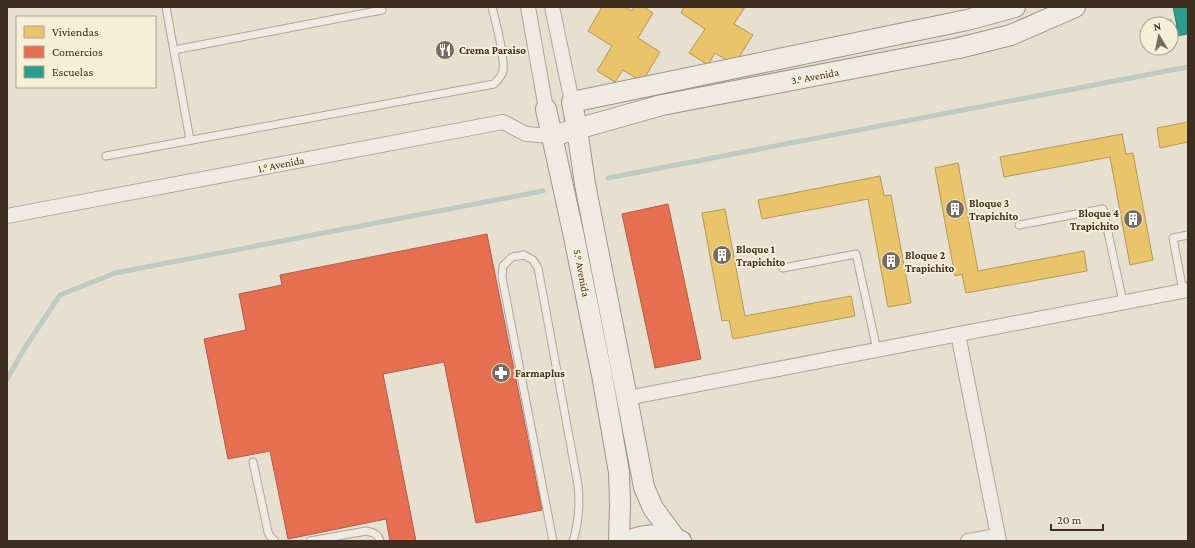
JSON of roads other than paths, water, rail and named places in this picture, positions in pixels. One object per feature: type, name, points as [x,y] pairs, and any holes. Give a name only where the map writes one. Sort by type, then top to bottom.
[{"type":"street","name":"5.° Avenida","points":[[528,7],[546,109],[602,375],[619,472],[619,541]]},
{"type":"street","points":[[552,7],[572,102],[967,20],[1015,7]]},
{"type":"street","name":"3.° Avenida","points":[[552,136],[662,105],[959,48],[1010,34],[1075,7]]},
{"type":"street","name":"5.° Avenida","points":[[572,102],[586,191],[628,398],[644,487],[653,508],[678,540]]},
{"type":"street","name":"1.° Avenida","points":[[7,216],[503,122],[526,134],[552,136]]},
{"type":"street","points":[[628,398],[1185,290]]},
{"type":"street","points":[[958,334],[998,538],[968,541]]},
{"type":"street","points":[[629,541],[646,536],[661,535],[678,540]]},
{"type":"lane","points":[[166,7],[190,140]]},
{"type":"lane","points":[[174,50],[382,10],[381,7]]},
{"type":"lane","points":[[106,156],[494,84],[499,79],[502,72],[503,60],[492,7]]},
{"type":"lane","points":[[1019,225],[1104,209],[1123,302]]},
{"type":"lane","points":[[1185,290],[1173,238],[1188,235]]},
{"type":"lane","points":[[783,268],[856,254],[877,350]]},
{"type":"lane","points":[[553,541],[502,277],[503,266],[512,257],[524,255],[533,260],[538,268],[578,485],[578,527],[573,541]]},
{"type":"lane","points":[[252,462],[268,532],[275,541]]},
{"type":"lane","points":[[310,541],[371,531],[376,534],[380,541]]},
{"type":"waterway","points":[[608,178],[1188,67]]},
{"type":"waterway","points":[[7,379],[24,349],[60,295],[115,273],[543,191]]},
{"type":"place","name":"Crema Paraiso","points":[[445,50]]},
{"type":"place","name":"Bloque 3 Trapichito","points":[[955,209]]},
{"type":"place","name":"Bloque 4 Trapichito","points":[[1133,219]]},
{"type":"place","name":"Bloque 1 Trapichito","points":[[722,255]]},
{"type":"place","name":"Bloque 2 Trapichito","points":[[891,261]]},
{"type":"place","name":"Farmaplus","points":[[501,373]]}]
